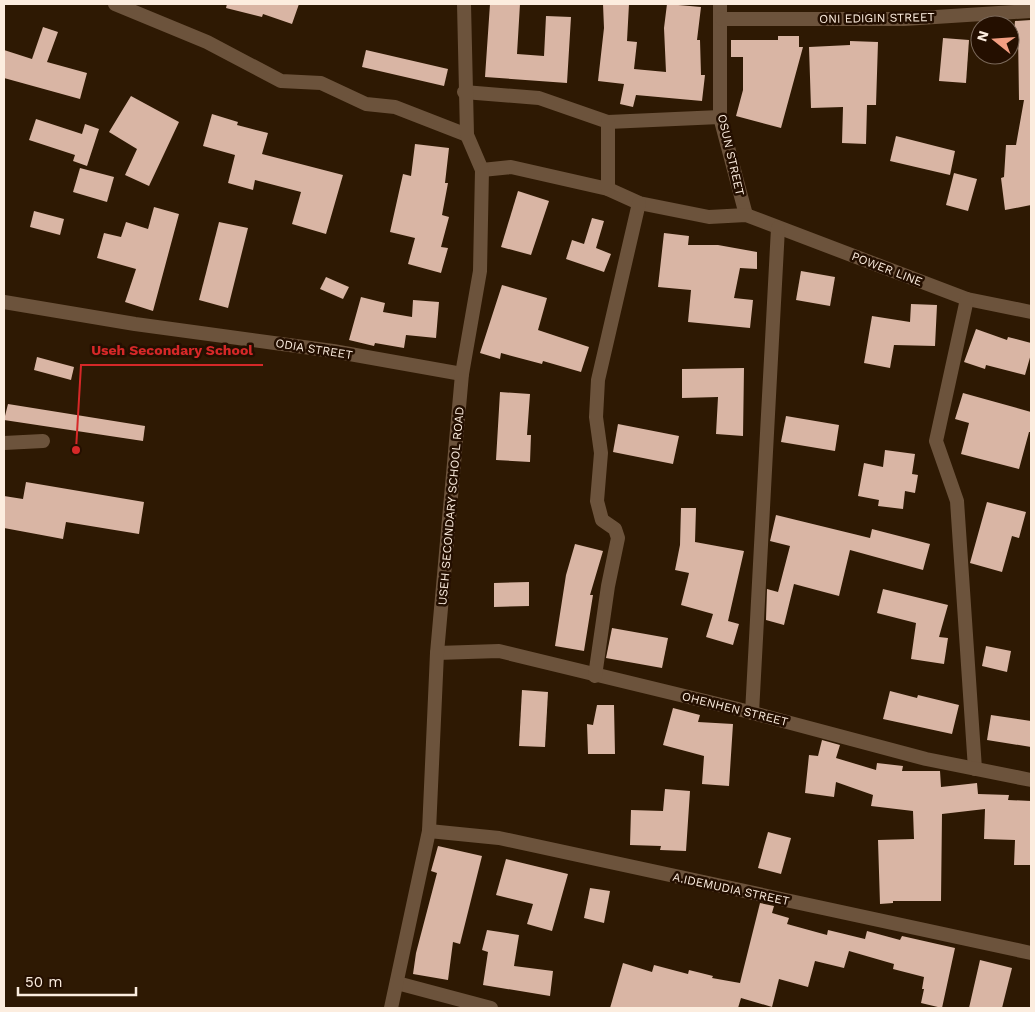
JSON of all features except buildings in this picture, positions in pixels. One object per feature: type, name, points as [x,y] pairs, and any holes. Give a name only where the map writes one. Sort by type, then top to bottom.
[{"type":"street","points":[[115,4],[207,42],[281,81],[321,83],[366,104],[396,107],[467,135]]},
{"type":"street","name":"USEH SECONDARY SCHOOL ROAD","points":[[391,1008],[429,831],[437,653],[462,374],[480,271],[482,170],[467,135],[464,92],[464,4]]},
{"type":"street","name":"OSUN STREET","points":[[720,4],[722,19],[720,117],[746,215]]},
{"type":"street","name":"ONI EDIGIN STREET","points":[[722,19],[904,19],[1031,12]]},
{"type":"street","points":[[464,92],[539,98],[608,122],[720,117]]},
{"type":"street","points":[[608,122],[608,190]]},
{"type":"street","points":[[482,170],[511,168],[569,179],[608,190],[639,203],[709,216],[746,215]]},
{"type":"street","points":[[595,676],[608,586],[618,538],[614,529],[602,520],[597,501],[601,453],[596,417],[598,380],[639,203]]},
{"type":"street","name":"POWER LINE","points":[[746,215],[967,299],[1031,312]]},
{"type":"street","points":[[752,713],[778,228]]},
{"type":"street","points":[[967,299],[936,441],[958,501],[974,769]]},
{"type":"street","name":"ODIA STREET","points":[[4,302],[135,324],[333,352],[462,374]]},
{"type":"street","points":[[4,443],[43,441]]},
{"type":"street","name":"OHENHEN STREET","points":[[437,653],[500,651],[595,676],[752,713],[926,759],[1031,780]]},
{"type":"street","name":"A.IDEMUDIA STREET","points":[[429,831],[499,838],[1031,953]]},
{"type":"street","points":[[396,984],[491,1008]]},
{"type":"place","name":"Useh Secondary School","points":[[76,450]]}]
